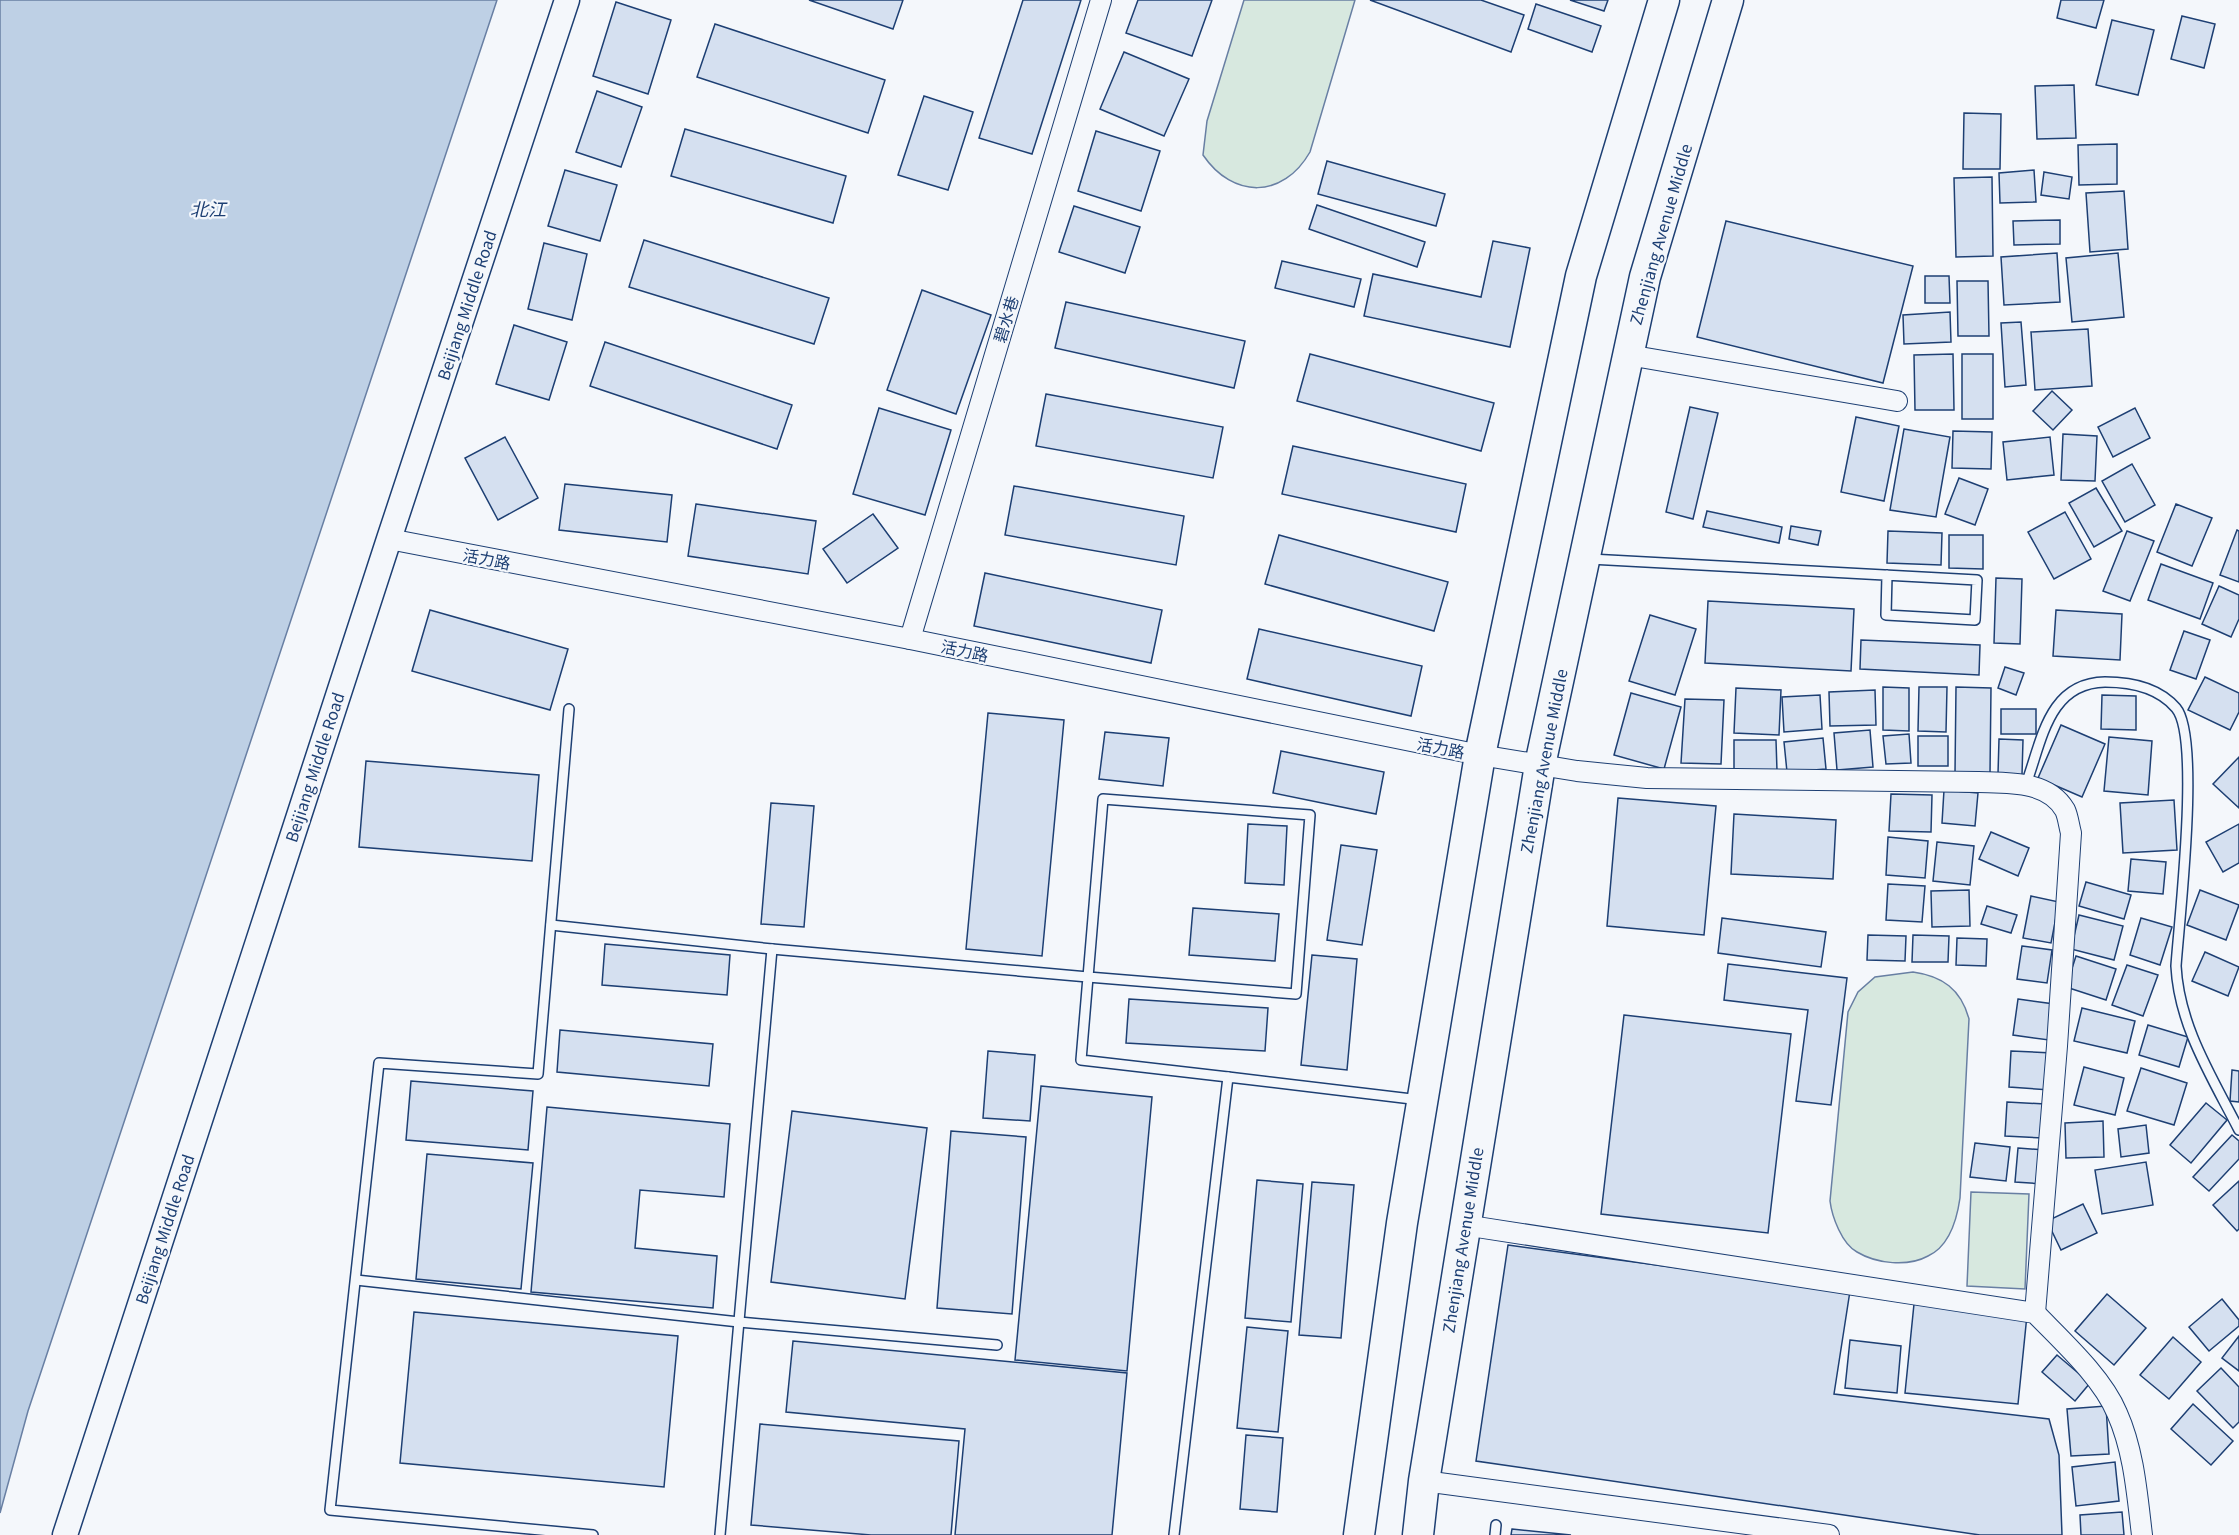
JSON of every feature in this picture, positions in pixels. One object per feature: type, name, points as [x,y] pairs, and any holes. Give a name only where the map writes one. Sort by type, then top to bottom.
[{"type":"main road","points":[[1359,1535],[1402,1223],[1480,755],[1581,276],[1664,0]]},
{"type":"main road","name":"Zhenjiang Avenue Middle","points":[[1418,1535],[1424,1481],[1464,1225],[1540,765],[1645,277],[1728,0]]},
{"type":"street","name":"Beijiang Middle Road","points":[[65,1535],[388,539],[567,0]]},
{"type":"street","name":"碧水巷","points":[[910,639],[1101,0]]},
{"type":"street","points":[[1628,355],[1897,401]]},
{"type":"street","name":"活力路","points":[[388,539],[910,639],[1480,755],[1540,765],[1647,778],[2026,784]]},
{"type":"street","points":[[2026,784],[2052,794],[2065,810],[2071,833],[2057,1046],[2035,1313]]},
{"type":"street","points":[[1464,1225],[2035,1313],[2076,1356],[2117,1410],[2131,1450],[2142,1535]]},
{"type":"street","points":[[1424,1481],[1829,1535]]},
{"type":"lane","points":[[1585,558],[1977,580],[1975,620],[1886,615],[1887,575]]},
{"type":"lane","points":[[2026,784],[2057,703],[2080,687],[2097,682],[2142,686],[2158,693],[2177,709],[2184,726],[2187,762],[2176,966],[2177,993],[2187,1026],[2239,1130]]},
{"type":"lane","points":[[569,709],[538,1074],[379,1063],[330,1510],[593,1535]]},
{"type":"lane","points":[[551,925],[772,949],[1088,977],[1296,994],[1310,815],[1103,799],[1088,977],[1081,1060],[1422,1100]]},
{"type":"lane","points":[[720,1535],[772,949]]},
{"type":"lane","points":[[1174,1535],[1228,1077]]},
{"type":"lane","points":[[356,1280],[739,1322],[997,1345]]},
{"type":"shaded area","points":[[1244,0],[1355,0],[1310,152],[1299,167],[1286,178],[1272,185],[1258,188],[1243,186],[1229,180],[1203,155],[1207,121]]},
{"type":"shaded area","points":[[1913,972],[1933,977],[1949,986],[1961,1000],[1969,1019],[1960,1198],[1951,1231],[1942,1246],[1920,1259],[1892,1263],[1865,1256],[1847,1243],[1839,1230],[1830,1201],[1848,1012],[1858,992],[1875,977]]},
{"type":"shaded area","points":[[1971,1192],[2029,1194],[2025,1289],[1967,1286]]},
{"type":"water","name":"北江","points":[[0,0],[497,0],[28,1411],[0,1513]]},
{"type":"building","points":[[809,0],[903,0],[893,29]]},
{"type":"building","points":[[1023,0],[1081,0],[1032,154],[979,138]]},
{"type":"building","points":[[1138,0],[1212,0],[1192,56],[1126,33]]},
{"type":"building","points":[[1370,0],[1481,0],[1524,15],[1511,52]]},
{"type":"building","points":[[1570,0],[1608,0],[1604,11]]},
{"type":"building","points":[[2061,0],[2104,0],[2096,28],[2057,18]]},
{"type":"building","points":[[616,2],[671,20],[648,94],[593,76]]},
{"type":"building","points":[[1536,4],[1601,26],[1592,52],[1528,29]]},
{"type":"building","points":[[2182,16],[2215,24],[2204,68],[2171,59]]},
{"type":"building","points":[[2112,20],[2154,30],[2138,95],[2096,85]]},
{"type":"building","points":[[715,24],[885,80],[868,133],[697,77]]},
{"type":"building","points":[[1124,52],[1189,79],[1164,136],[1100,109]]},
{"type":"building","points":[[2074,85],[2076,138],[2037,139],[2035,86]]},
{"type":"building","points":[[597,91],[642,107],[621,167],[576,152]]},
{"type":"building","points":[[924,96],[973,112],[948,190],[898,175]]},
{"type":"building","points":[[1964,113],[2001,114],[2000,169],[1963,169]]},
{"type":"building","points":[[685,129],[846,176],[833,223],[671,176]]},
{"type":"building","points":[[1096,131],[1160,151],[1141,211],[1078,191]]},
{"type":"building","points":[[2117,144],[2117,184],[2079,185],[2078,145]]},
{"type":"building","points":[[1327,161],[1445,194],[1436,226],[1318,194]]},
{"type":"building","points":[[565,170],[617,185],[600,241],[548,226]]},
{"type":"building","points":[[2034,170],[2036,202],[2000,203],[1999,173]]},
{"type":"building","points":[[2044,172],[2072,177],[2069,199],[2041,195]]},
{"type":"building","points":[[1992,177],[1993,256],[1956,257],[1954,178]]},
{"type":"building","points":[[2124,191],[2128,249],[2090,252],[2086,193]]},
{"type":"building","points":[[1317,205],[1425,242],[1417,267],[1309,229]]},
{"type":"building","points":[[1074,206],[1140,227],[1125,273],[1059,252]]},
{"type":"building","points":[[2060,220],[2060,244],[2014,245],[2013,221]]},
{"type":"building","points":[[1726,221],[1913,266],[1883,383],[1697,337]]},
{"type":"building","points":[[644,240],[829,298],[814,344],[629,287]]},
{"type":"building","points":[[1493,241],[1530,248],[1510,347],[1364,316],[1373,274],[1481,297]]},
{"type":"building","points":[[544,243],[587,254],[572,320],[528,309]]},
{"type":"building","points":[[2057,253],[2060,302],[2004,305],[2001,257]]},
{"type":"building","points":[[2118,253],[2124,317],[2072,322],[2066,258]]},
{"type":"building","points":[[1282,261],[1361,279],[1354,307],[1275,288]]},
{"type":"building","points":[[1925,276],[1949,276],[1950,303],[1925,303]]},
{"type":"building","points":[[1957,281],[1988,281],[1989,336],[1958,336]]},
{"type":"building","points":[[922,290],[991,315],[956,414],[887,390]]},
{"type":"building","points":[[1066,302],[1245,341],[1234,388],[1055,348]]},
{"type":"building","points":[[1950,312],[1951,342],[1904,344],[1903,315]]},
{"type":"building","points":[[2021,322],[2026,385],[2005,387],[2001,323]]},
{"type":"building","points":[[514,325],[567,342],[549,400],[496,384]]},
{"type":"building","points":[[2088,329],[2092,386],[2035,390],[2031,332]]},
{"type":"building","points":[[605,342],[792,405],[777,449],[590,386]]},
{"type":"building","points":[[1310,354],[1494,403],[1481,451],[1297,401]]},
{"type":"building","points":[[1953,354],[1954,410],[1915,410],[1914,355]]},
{"type":"building","points":[[1962,354],[1993,354],[1993,419],[1962,419]]},
{"type":"building","points":[[2052,391],[2072,410],[2053,430],[2033,411]]},
{"type":"building","points":[[1046,394],[1223,427],[1213,478],[1036,446]]},
{"type":"building","points":[[1690,407],[1718,413],[1693,519],[1666,512]]},
{"type":"building","points":[[879,408],[951,430],[925,515],[853,494]]},
{"type":"building","points":[[2135,408],[2150,438],[2113,457],[2098,427]]},
{"type":"building","points":[[1856,417],[1899,426],[1884,501],[1841,492]]},
{"type":"building","points":[[1904,429],[1950,437],[1936,517],[1890,510]]},
{"type":"building","points":[[1953,431],[1992,432],[1991,469],[1952,468]]},
{"type":"building","points":[[2063,434],[2097,436],[2095,481],[2061,480]]},
{"type":"building","points":[[505,437],[538,498],[498,520],[465,458]]},
{"type":"building","points":[[2050,437],[2054,475],[2007,480],[2003,442]]},
{"type":"building","points":[[1293,446],[1466,484],[1456,532],[1282,494]]},
{"type":"building","points":[[2132,464],[2155,505],[2125,522],[2102,481]]},
{"type":"building","points":[[1959,478],[1988,489],[1975,525],[1945,514]]},
{"type":"building","points":[[565,484],[672,495],[667,542],[559,530]]},
{"type":"building","points":[[1014,486],[1184,516],[1176,565],[1005,535]]},
{"type":"building","points":[[2096,488],[2122,531],[2094,547],[2069,503]]},
{"type":"building","points":[[696,504],[816,521],[808,574],[688,556]]},
{"type":"building","points":[[2176,504],[2212,518],[2192,566],[2157,552]]},
{"type":"building","points":[[1707,511],[1782,527],[1779,543],[1703,527]]},
{"type":"building","points":[[2065,512],[2091,559],[2054,579],[2028,532]]},
{"type":"building","points":[[873,514],[898,548],[847,583],[823,549]]},
{"type":"building","points":[[1791,526],[1821,531],[1818,545],[1789,539]]},
{"type":"building","points":[[2237,530],[2239,531],[2239,582],[2220,575]]},
{"type":"building","points":[[1888,531],[1942,533],[1941,565],[1887,563]]},
{"type":"building","points":[[2127,531],[2154,541],[2130,601],[2103,591]]},
{"type":"building","points":[[1279,535],[1448,582],[1434,631],[1265,584]]},
{"type":"building","points":[[1949,535],[1983,535],[1983,569],[1949,568]]},
{"type":"building","points":[[2161,564],[2213,583],[2200,619],[2148,600]]},
{"type":"building","points":[[985,573],[1162,610],[1151,663],[974,626]]},
{"type":"building","points":[[1996,578],[2022,579],[2020,644],[1994,643]]},
{"type":"building","points":[[2219,586],[2239,595],[2239,619],[2231,637],[2202,624]]},
{"type":"building","points":[[1708,601],[1854,609],[1851,671],[1705,663]]},
{"type":"building","points":[[430,610],[568,649],[550,710],[412,671]]},
{"type":"building","points":[[2056,610],[2122,614],[2120,660],[2053,656]]},
{"type":"building","points":[[1650,615],[1696,629],[1675,695],[1629,681]]},
{"type":"building","points":[[1259,629],[1422,666],[1411,716],[1247,679]]},
{"type":"building","points":[[2184,631],[2210,640],[2196,679],[2170,670]]},
{"type":"building","points":[[1861,640],[1980,645],[1979,675],[1860,669]]},
{"type":"building","points":[[2005,667],[2024,673],[2016,695],[1998,688]]},
{"type":"building","points":[[2205,677],[2239,693],[2239,712],[2230,730],[2188,710]]},
{"type":"building","points":[[1883,687],[1909,688],[1909,731],[1883,730]]},
{"type":"building","points":[[1919,687],[1947,687],[1946,732],[1918,731]]},
{"type":"building","points":[[1956,687],[1991,688],[1990,774],[1955,773]]},
{"type":"building","points":[[1736,688],[1781,690],[1779,735],[1734,733]]},
{"type":"building","points":[[1875,690],[1876,725],[1830,726],[1829,692]]},
{"type":"building","points":[[1631,693],[1681,707],[1664,769],[1614,755]]},
{"type":"building","points":[[1820,695],[1822,729],[1784,732],[1782,697]]},
{"type":"building","points":[[2102,695],[2136,696],[2136,730],[2101,729]]},
{"type":"building","points":[[1685,699],[1724,700],[1721,764],[1681,763]]},
{"type":"building","points":[[2001,709],[2036,709],[2036,734],[2001,734]]},
{"type":"building","points":[[988,713],[1064,720],[1042,956],[966,949]]},
{"type":"building","points":[[2061,725],[2105,744],[2082,797],[2038,778]]},
{"type":"building","points":[[1870,730],[1873,767],[1837,770],[1834,733]]},
{"type":"building","points":[[1105,732],[1169,738],[1163,786],[1099,779]]},
{"type":"building","points":[[1909,734],[1911,763],[1886,764],[1883,736]]},
{"type":"building","points":[[1918,736],[1948,736],[1948,766],[1918,766]]},
{"type":"building","points":[[2109,737],[2152,741],[2148,795],[2104,791]]},
{"type":"building","points":[[1823,738],[1826,769],[1787,772],[1784,742]]},
{"type":"building","points":[[1999,739],[2023,740],[2022,775],[1998,774]]},
{"type":"building","points":[[1734,740],[1776,740],[1777,771],[1734,772]]},
{"type":"building","points":[[1281,751],[1384,772],[1376,814],[1273,793]]},
{"type":"building","points":[[2239,757],[2239,808],[2213,784]]},
{"type":"building","points":[[366,761],[539,775],[532,861],[359,847]]},
{"type":"building","points":[[1944,790],[1978,793],[1975,826],[1942,823]]},
{"type":"building","points":[[1891,794],[1932,795],[1931,832],[1889,831]]},
{"type":"building","points":[[1618,798],[1716,806],[1704,935],[1607,926]]},
{"type":"building","points":[[2174,800],[2177,850],[2123,853],[2120,803]]},
{"type":"building","points":[[771,803],[814,806],[804,927],[761,924]]},
{"type":"building","points":[[1734,814],[1836,820],[1833,879],[1731,874]]},
{"type":"building","points":[[1248,824],[1287,826],[1284,885],[1245,883]]},
{"type":"building","points":[[2239,824],[2239,863],[2223,872],[2206,842]]},
{"type":"building","points":[[1991,832],[2029,848],[2018,876],[1979,859]]},
{"type":"building","points":[[1888,837],[1928,841],[1925,878],[1886,875]]},
{"type":"building","points":[[1937,842],[1974,846],[1970,885],[1933,881]]},
{"type":"building","points":[[1341,845],[1377,850],[1362,945],[1327,940]]},
{"type":"building","points":[[2131,859],[2166,862],[2163,894],[2128,891]]},
{"type":"building","points":[[2086,882],[2131,895],[2124,919],[2079,906]]},
{"type":"building","points":[[1888,884],[1925,886],[1922,922],[1886,920]]},
{"type":"building","points":[[1969,890],[1970,926],[1932,927],[1931,891]]},
{"type":"building","points":[[2200,890],[2239,905],[2226,940],[2187,925]]},
{"type":"building","points":[[2031,896],[2059,902],[2051,943],[2023,938]]},
{"type":"building","points":[[1987,906],[2017,915],[2011,933],[1981,924]]},
{"type":"building","points":[[1193,908],[1279,914],[1275,961],[1189,955]]},
{"type":"building","points":[[2079,915],[2123,926],[2114,960],[2071,949]]},
{"type":"building","points":[[1722,918],[1826,932],[1821,967],[1718,953]]},
{"type":"building","points":[[2141,918],[2172,927],[2160,965],[2130,955]]},
{"type":"building","points":[[1868,935],[1906,936],[1905,961],[1867,960]]},
{"type":"building","points":[[1913,935],[1949,936],[1948,962],[1912,962]]},
{"type":"building","points":[[1957,938],[1987,939],[1986,966],[1956,965]]},
{"type":"building","points":[[605,944],[730,955],[727,995],[602,985]]},
{"type":"building","points":[[2022,946],[2052,950],[2047,983],[2017,979]]},
{"type":"building","points":[[2205,952],[2239,967],[2228,996],[2192,981]]},
{"type":"building","points":[[1312,955],[1357,959],[1347,1070],[1301,1065]]},
{"type":"building","points":[[2076,956],[2116,969],[2106,1000],[2066,987]]},
{"type":"building","points":[[1728,964],[1847,978],[1831,1105],[1796,1101],[1808,1010],[1724,1000]]},
{"type":"building","points":[[2127,965],[2158,975],[2143,1016],[2112,1005]]},
{"type":"building","points":[[1129,999],[1268,1008],[1265,1051],[1126,1043]]},
{"type":"building","points":[[2018,999],[2054,1004],[2049,1040],[2013,1035]]},
{"type":"building","points":[[2082,1008],[2135,1021],[2127,1053],[2074,1041]]},
{"type":"building","points":[[1624,1015],[1791,1034],[1768,1233],[1601,1214]]},
{"type":"building","points":[[2148,1025],[2188,1037],[2179,1067],[2139,1055]]},
{"type":"building","points":[[560,1030],[713,1044],[709,1086],[557,1072]]},
{"type":"building","points":[[988,1051],[1035,1055],[1030,1121],[983,1118]]},
{"type":"building","points":[[2011,1051],[2052,1053],[2050,1090],[2009,1087]]},
{"type":"building","points":[[2084,1067],[2124,1078],[2115,1115],[2074,1105]]},
{"type":"building","points":[[2141,1068],[2187,1083],[2174,1125],[2127,1111]]},
{"type":"building","points":[[2232,1070],[2239,1071],[2239,1102],[2230,1101]]},
{"type":"building","points":[[411,1081],[533,1091],[528,1150],[406,1140]]},
{"type":"building","points":[[1041,1086],[1152,1097],[1127,1371],[1015,1360]]},
{"type":"building","points":[[2007,1102],[2045,1104],[2043,1138],[2005,1136]]},
{"type":"building","points":[[2206,1103],[2227,1120],[2191,1163],[2170,1145]]},
{"type":"building","points":[[547,1107],[730,1124],[724,1197],[640,1190],[635,1248],[717,1256],[713,1308],[531,1292]]},
{"type":"building","points":[[792,1111],[927,1128],[905,1299],[771,1282]]},
{"type":"building","points":[[2103,1121],[2104,1157],[2066,1158],[2065,1123]]},
{"type":"building","points":[[2146,1125],[2149,1153],[2121,1157],[2118,1129]]},
{"type":"building","points":[[951,1131],[1026,1137],[1012,1314],[937,1308]]},
{"type":"building","points":[[2232,1135],[2239,1141],[2239,1159],[2209,1191],[2193,1177]]},
{"type":"building","points":[[1975,1143],[2010,1147],[2006,1181],[1970,1177]]},
{"type":"building","points":[[2018,1148],[2045,1150],[2043,1184],[2015,1182]]},
{"type":"building","points":[[427,1154],[533,1163],[521,1289],[416,1279]]},
{"type":"building","points":[[2146,1162],[2153,1205],[2102,1214],[2095,1170]]},
{"type":"building","points":[[1257,1180],[1303,1184],[1291,1322],[1245,1318]]},
{"type":"building","points":[[2239,1181],[2239,1229],[2237,1231],[2213,1205]]},
{"type":"building","points":[[1312,1182],[1354,1185],[1341,1338],[1299,1335]]},
{"type":"building","points":[[2083,1204],[2097,1233],[2061,1250],[2047,1221]]},
{"type":"building","points":[[1508,1245],[1850,1291],[1834,1394],[2049,1419],[2059,1455],[2062,1535],[1980,1535],[1476,1461]]},
{"type":"building","points":[[2107,1294],[2146,1328],[2114,1365],[2075,1331]]},
{"type":"building","points":[[2222,1299],[2239,1320],[2239,1326],[2209,1351],[2189,1327]]},
{"type":"building","points":[[1914,1304],[2027,1315],[2018,1404],[1905,1393]]},
{"type":"building","points":[[414,1312],[678,1336],[664,1487],[400,1463]]},
{"type":"building","points":[[1247,1327],[1288,1331],[1278,1432],[1237,1428]]},
{"type":"building","points":[[2239,1336],[2239,1371],[2222,1358]]},
{"type":"building","points":[[2173,1337],[2201,1362],[2169,1399],[2140,1375]]},
{"type":"building","points":[[1850,1340],[1901,1346],[1897,1393],[1845,1388]]},
{"type":"building","points":[[793,1341],[1127,1373],[1112,1535],[955,1535],[965,1429],[786,1412]]},
{"type":"building","points":[[2057,1355],[2090,1383],[2075,1401],[2042,1372]]},
{"type":"building","points":[[2221,1368],[2239,1387],[2239,1422],[2233,1428],[2197,1391]]},
{"type":"building","points":[[2193,1404],[2233,1441],[2211,1465],[2171,1429]]},
{"type":"building","points":[[2106,1406],[2109,1454],[2071,1456],[2067,1409]]},
{"type":"building","points":[[760,1424],[959,1441],[951,1535],[871,1535],[751,1525]]},
{"type":"building","points":[[1246,1435],[1283,1438],[1277,1512],[1240,1509]]},
{"type":"building","points":[[2115,1462],[2119,1501],[2076,1506],[2072,1467]]},
{"type":"building","points":[[2122,1512],[2124,1535],[2081,1535],[2080,1515]]},
{"type":"building","points":[[1512,1529],[1571,1535],[1511,1535]]}]
